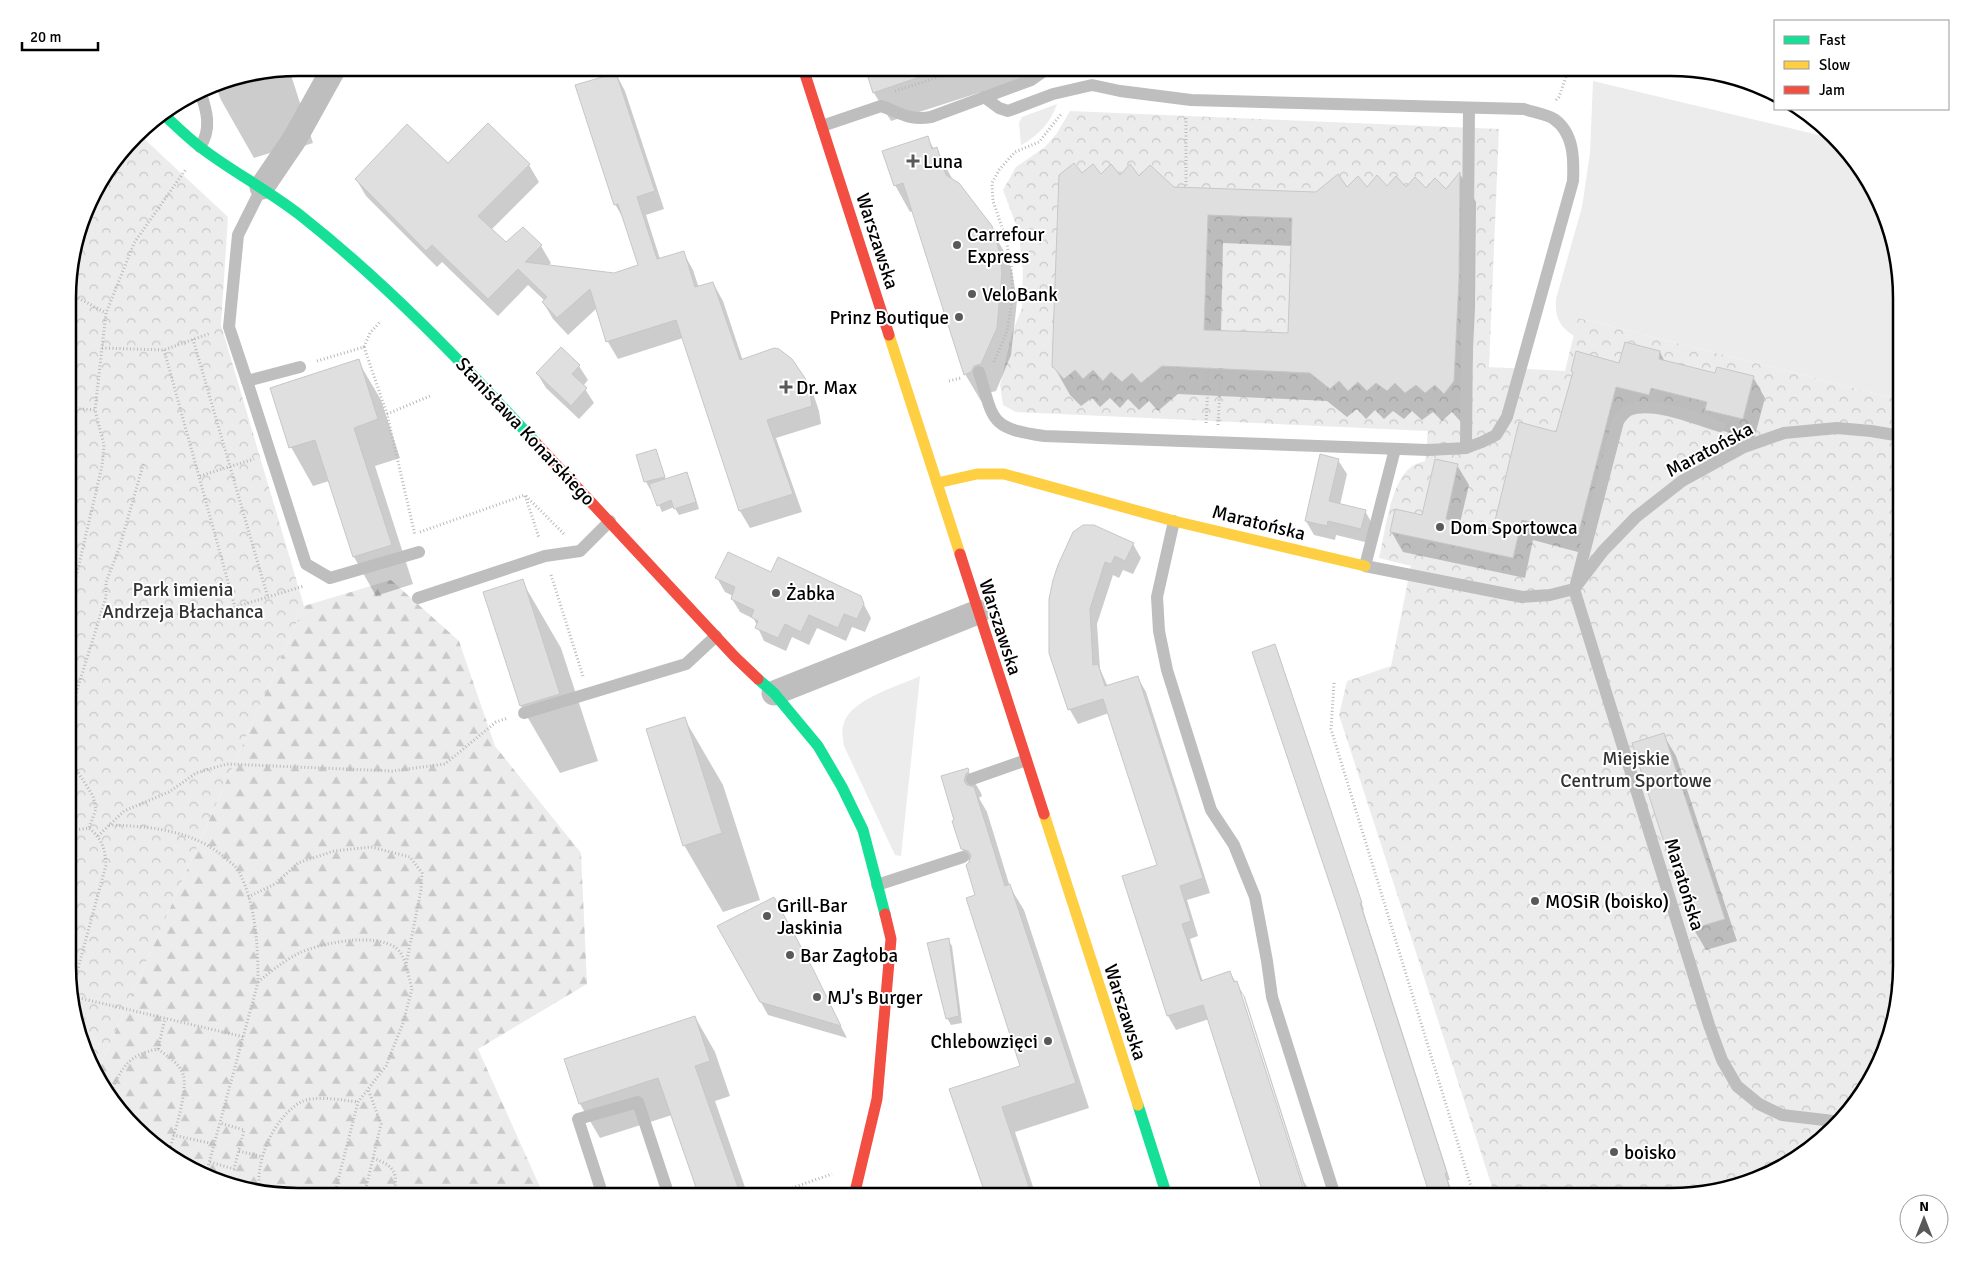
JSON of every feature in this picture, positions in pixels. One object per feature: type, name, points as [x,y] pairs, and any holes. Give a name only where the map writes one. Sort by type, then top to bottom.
[{"type":"street","points":[[262,187],[294,140],[330,76]]},
{"type":"street","name":"Warszawska","points":[[806,76],[1163,1188]]},
{"type":"street","name":"Stanisława Konarskiego","points":[[168,119],[200,147],[300,214],[400,302],[456,356],[735,657],[774,693],[818,746],[842,787],[863,830],[890,939],[877,1099],[856,1188]]},
{"type":"street","name":"Maratońska","points":[[937,483],[977,474],[1004,474],[1174,521],[1365,566]]},
{"type":"street","points":[[774,693],[978,612]]},
{"type":"lane","points":[[822,126],[881,106],[908,118],[920,119],[1031,80],[1037,76]]},
{"type":"lane","points":[[979,372],[991,413],[998,422],[1014,431],[1044,436],[1395,449],[1466,448],[1496,435],[1507,417],[1573,181],[1574,162],[1567,133],[1554,119],[1524,109],[1186,100],[1120,91],[1092,85],[1054,94],[1008,110],[999,108],[984,97]]},
{"type":"lane","points":[[200,147],[206,138],[208,126],[206,108],[202,98]]},
{"type":"lane","points":[[1466,448],[1469,108]]},
{"type":"lane","points":[[262,187],[238,234],[229,327],[306,564],[330,578],[419,552]]},
{"type":"lane","points":[[247,381],[300,367]]},
{"type":"lane","points":[[1574,589],[1618,421],[1628,410],[1645,407],[1667,410],[1720,426]]},
{"type":"lane","name":"Maratońska","points":[[1365,566],[1522,597],[1574,589],[1603,551],[1636,517],[1682,481],[1744,447],[1784,433],[1837,428],[1893,435]]},
{"type":"lane","points":[[1365,566],[1395,449]]},
{"type":"lane","points":[[418,598],[544,556],[580,551],[610,521]]},
{"type":"lane","points":[[1174,521],[1157,597],[1159,631],[1166,670],[1211,810],[1234,846],[1255,897],[1272,997],[1332,1188]]},
{"type":"lane","name":"Maratońska","points":[[1574,589],[1706,1015],[1722,1060],[1736,1086],[1759,1104],[1782,1115],[1830,1121]]},
{"type":"lane","points":[[524,713],[686,664],[716,636]]},
{"type":"lane","points":[[972,780],[1026,760]]},
{"type":"lane","points":[[877,885],[963,857]]},
{"type":"lane","points":[[600,1188],[578,1119],[638,1102],[666,1188]]},
{"type":"path","points":[[891,92],[941,76]]},
{"type":"path","points":[[1542,115],[1559,97],[1567,76]]},
{"type":"path","points":[[1186,100],[1186,188]]},
{"type":"path","points":[[949,381],[991,368],[1007,331],[1013,296],[1011,266],[1006,239],[993,201],[992,183],[999,170],[1015,152],[1039,142],[1064,110]]},
{"type":"path","points":[[76,581],[102,466],[104,445],[95,410],[106,313],[134,243],[190,165]]},
{"type":"path","points":[[76,296],[106,313]]},
{"type":"path","points":[[400,302],[370,332],[364,348],[387,414],[419,552]]},
{"type":"path","points":[[102,348],[164,350],[229,327]]},
{"type":"path","points":[[194,339],[268,598]]},
{"type":"path","points":[[300,367],[364,348]]},
{"type":"path","points":[[164,350],[235,607],[330,578]]},
{"type":"path","points":[[1209,368],[1211,441]]},
{"type":"path","points":[[1211,441],[1221,368]]},
{"type":"path","points":[[387,414],[430,396]]},
{"type":"path","points":[[76,408],[95,410]]},
{"type":"path","points":[[200,476],[271,454]]},
{"type":"path","points":[[76,699],[106,597],[106,582],[119,549],[144,462]]},
{"type":"path","points":[[525,495],[580,551]]},
{"type":"path","points":[[1334,683],[1331,729],[1472,1188]]},
{"type":"path","points":[[98,836],[124,810],[169,792],[196,774],[209,768],[227,764],[392,770],[445,764],[496,722],[524,713]]},
{"type":"path","points":[[76,768],[93,796],[96,809],[89,828]]},
{"type":"path","points":[[108,825],[138,826],[189,836],[214,849],[237,869],[248,897],[258,956],[258,982],[208,1169]]},
{"type":"path","points":[[76,830],[89,828]]},
{"type":"path","points":[[76,972],[106,865],[105,848],[98,836],[89,828]]},
{"type":"path","points":[[248,897],[275,884],[298,862],[334,851],[371,847],[410,857],[422,873],[421,890],[406,965]]},
{"type":"path","points":[[258,982],[300,953],[330,944],[358,940],[378,941],[395,947],[402,955],[406,965],[412,989],[403,1023],[386,1066],[358,1102],[336,1188]]},
{"type":"path","points":[[79,998],[244,1037]]},
{"type":"path","points":[[158,1049],[165,1018]]},
{"type":"path","points":[[113,1087],[120,1071],[134,1058],[158,1049]]},
{"type":"path","points":[[158,1049],[172,1060],[183,1074],[184,1089],[170,1147]]},
{"type":"path","points":[[366,1188],[381,1124],[368,1089]]},
{"type":"path","points":[[258,1184],[263,1156],[269,1136],[282,1117],[302,1101],[328,1098],[358,1102]]},
{"type":"path","points":[[210,1162],[234,1169],[239,1150],[244,1130],[220,1123]]},
{"type":"path","points":[[173,1135],[214,1144]]},
{"type":"path","points":[[239,1150],[263,1156]]},
{"type":"path","points":[[373,1158],[387,1163],[396,1174],[395,1188]]},
{"type":"path","points":[[791,1188],[839,1171]]},
{"type":"green space","points":[[1593,81],[1822,136],[1847,163],[1863,187],[1876,213],[1885,241],[1891,270],[1893,299],[1893,398],[1578,318],[1574,336],[1564,328],[1557,315],[1556,299],[1582,207],[1590,153]]},
{"type":"green space","points":[[1057,104],[1043,128],[1021,145],[1019,123],[1022,117]]},
{"type":"green space","name":"Miejskie Centrum Sportowe","points":[[1070,111],[1499,129],[1489,367],[1565,371],[1578,318],[1893,398],[1893,965],[1891,994],[1881,1037],[1863,1077],[1838,1112],[1806,1142],[1782,1158],[1756,1171],[1728,1180],[1699,1186],[1670,1188],[1492,1188],[1339,715],[1347,681],[1391,666],[1411,566],[1379,558],[1393,496],[1404,474],[1415,464],[1425,461],[1428,431],[1016,412],[1003,405],[1000,385],[1012,333],[1022,308],[1023,269],[1018,230],[1003,190],[1016,167],[1045,147],[1057,133]]},
{"type":"green space","name":"Park imienia Andrzeja Błachanca","points":[[144,138],[228,217],[221,325],[304,606],[100,1066],[84,1023],[78,994],[76,965],[76,299],[78,270],[84,241],[93,213],[106,187],[122,163]]},
{"type":"green space","points":[[391,580],[459,641],[495,746],[581,853],[587,984],[478,1049],[540,1188],[299,1188],[270,1186],[241,1180],[200,1165],[163,1142],[131,1112],[100,1066],[304,606]]},
{"type":"green space","points":[[920,676],[901,856],[895,855],[844,746],[842,734],[848,714],[856,707],[877,694]]},
{"type":"building","points":[[606,76],[617,76],[655,191],[637,197],[657,259],[684,251],[695,287],[713,282],[740,360],[774,348],[779,349],[792,359],[805,378],[812,406],[767,420],[793,494],[739,511],[676,320],[606,342],[590,289],[557,318],[542,302],[547,297],[518,269],[488,299],[432,245],[426,251],[355,179],[407,124],[448,163],[488,123],[530,164],[478,216],[506,242],[523,227],[542,245],[525,262],[614,273],[638,265],[618,204],[614,205],[575,85]]},
{"type":"building","points":[[868,76],[922,76],[873,93]]},
{"type":"building","points":[[928,136],[932,149],[937,147],[946,175],[959,183],[992,226],[999,250],[1002,273],[997,328],[981,364],[974,366],[971,372],[964,375],[903,183],[894,186],[882,151]]},
{"type":"building","points":[[1074,163],[1082,173],[1093,164],[1101,174],[1111,164],[1120,175],[1130,164],[1139,176],[1150,165],[1174,187],[1316,192],[1338,174],[1347,187],[1358,176],[1367,187],[1377,175],[1387,186],[1396,176],[1406,187],[1415,177],[1426,188],[1435,178],[1446,189],[1460,172],[1459,279],[1454,381],[1444,394],[1435,385],[1425,393],[1416,385],[1405,393],[1395,383],[1387,391],[1376,383],[1367,391],[1358,382],[1348,391],[1339,381],[1330,389],[1310,373],[1162,366],[1141,383],[1132,373],[1122,382],[1111,372],[1103,381],[1093,370],[1083,379],[1075,370],[1064,379],[1052,366],[1059,175]],"holes":[[[1208,215],[1292,218],[1288,333],[1204,330]]]},
{"type":"building","points":[[1625,342],[1660,351],[1659,359],[1715,373],[1717,367],[1754,376],[1743,419],[1705,410],[1707,402],[1651,388],[1649,395],[1616,387],[1578,535],[1522,520],[1513,558],[1390,532],[1395,509],[1422,515],[1435,459],[1458,464],[1446,519],[1493,529],[1519,422],[1556,432],[1573,372],[1571,371],[1576,351],[1619,363]]},
{"type":"building","points":[[561,347],[580,365],[572,374],[587,388],[571,406],[536,373]]},
{"type":"building","points":[[359,359],[378,419],[354,428],[392,545],[353,557],[315,440],[289,448],[270,388]]},
{"type":"building","points":[[656,449],[665,477],[644,482],[636,455]]},
{"type":"building","points":[[1320,454],[1339,459],[1329,501],[1366,510],[1361,529],[1328,521],[1327,526],[1305,521]]},
{"type":"building","points":[[687,472],[696,502],[674,509],[671,500],[657,506],[649,484]]},
{"type":"building","points":[[1083,525],[1094,525],[1134,543],[1125,561],[1115,556],[1111,564],[1105,562],[1090,609],[1093,665],[1098,664],[1105,686],[1138,676],[1203,878],[1180,886],[1191,921],[1182,924],[1201,981],[1230,971],[1234,982],[1237,981],[1303,1188],[1261,1188],[1203,1005],[1167,1016],[1122,876],[1157,865],[1103,699],[1068,710],[1049,653],[1049,599],[1058,565],[1073,532]]},
{"type":"building","points":[[728,552],[771,572],[778,557],[861,596],[864,604],[857,619],[844,614],[838,628],[809,615],[801,632],[785,624],[778,638],[755,628],[758,621],[751,617],[754,610],[731,599],[735,587],[715,578]]},
{"type":"building","points":[[523,579],[560,694],[520,706],[483,592]]},
{"type":"building","points":[[1275,644],[1362,903],[1360,903],[1447,1173],[1445,1173],[1450,1188],[1427,1188],[1340,914],[1252,652]]},
{"type":"building","points":[[685,717],[722,833],[683,846],[646,729]]},
{"type":"building","points":[[1664,733],[1725,919],[1692,929],[1632,743]]},
{"type":"building","points":[[968,768],[969,771],[964,781],[967,785],[974,787],[1005,886],[1010,884],[1076,1083],[1002,1107],[1029,1188],[983,1188],[949,1089],[1020,1066],[966,898],[975,895],[966,865],[971,855],[968,851],[961,849],[941,776]]},
{"type":"building","points":[[774,897],[841,1026],[760,1002],[717,926]]},
{"type":"building","points":[[949,938],[959,1016],[946,1019],[927,943]]},
{"type":"building","points":[[695,1016],[710,1061],[695,1066],[738,1188],[696,1188],[658,1078],[579,1104],[564,1059]]},
{"type":"traffic: fast","points":[[168,119],[212,156],[300,215],[363,268],[423,324],[536,443]]},
{"type":"traffic: fast","points":[[758,679],[774,693],[818,746],[842,787],[863,830],[885,914]]},
{"type":"traffic: fast","points":[[1138,1105],[1164,1188]]},
{"type":"traffic: slow","points":[[889,335],[960,554]]},
{"type":"traffic: slow","points":[[937,483],[977,474],[1004,474],[1174,521],[1365,566]]},
{"type":"traffic: slow","points":[[1044,814],[1138,1105]]},
{"type":"traffic: jam","points":[[806,76],[889,335]]},
{"type":"traffic: jam","points":[[536,443],[735,657],[758,679]]},
{"type":"traffic: jam","points":[[960,554],[1044,814]]},
{"type":"traffic: jam","points":[[856,1188],[877,1099],[891,939],[885,914]]},
{"type":"place","name":"Luna","points":[[913,161]]},
{"type":"place","name":"Carrefour Express","points":[[957,245]]},
{"type":"place","name":"VeloBank","points":[[972,294]]},
{"type":"place","name":"Prinz Boutique","points":[[959,317]]},
{"type":"place","name":"Dr. Max","points":[[786,387]]},
{"type":"place","name":"Dom Sportowca","points":[[1440,527]]},
{"type":"place","name":"Żabka","points":[[776,593]]},
{"type":"place","name":"MOSiR (boisko)","points":[[1535,901]]},
{"type":"place","name":"Grill-Bar Jaskinia","points":[[767,916]]},
{"type":"place","name":"Bar Zagłoba","points":[[790,955]]},
{"type":"place","name":"MJ's Burger","points":[[817,997]]},
{"type":"place","name":"Chlebowzięci","points":[[1048,1041]]},
{"type":"place","name":"boisko","points":[[1614,1152]]}]
